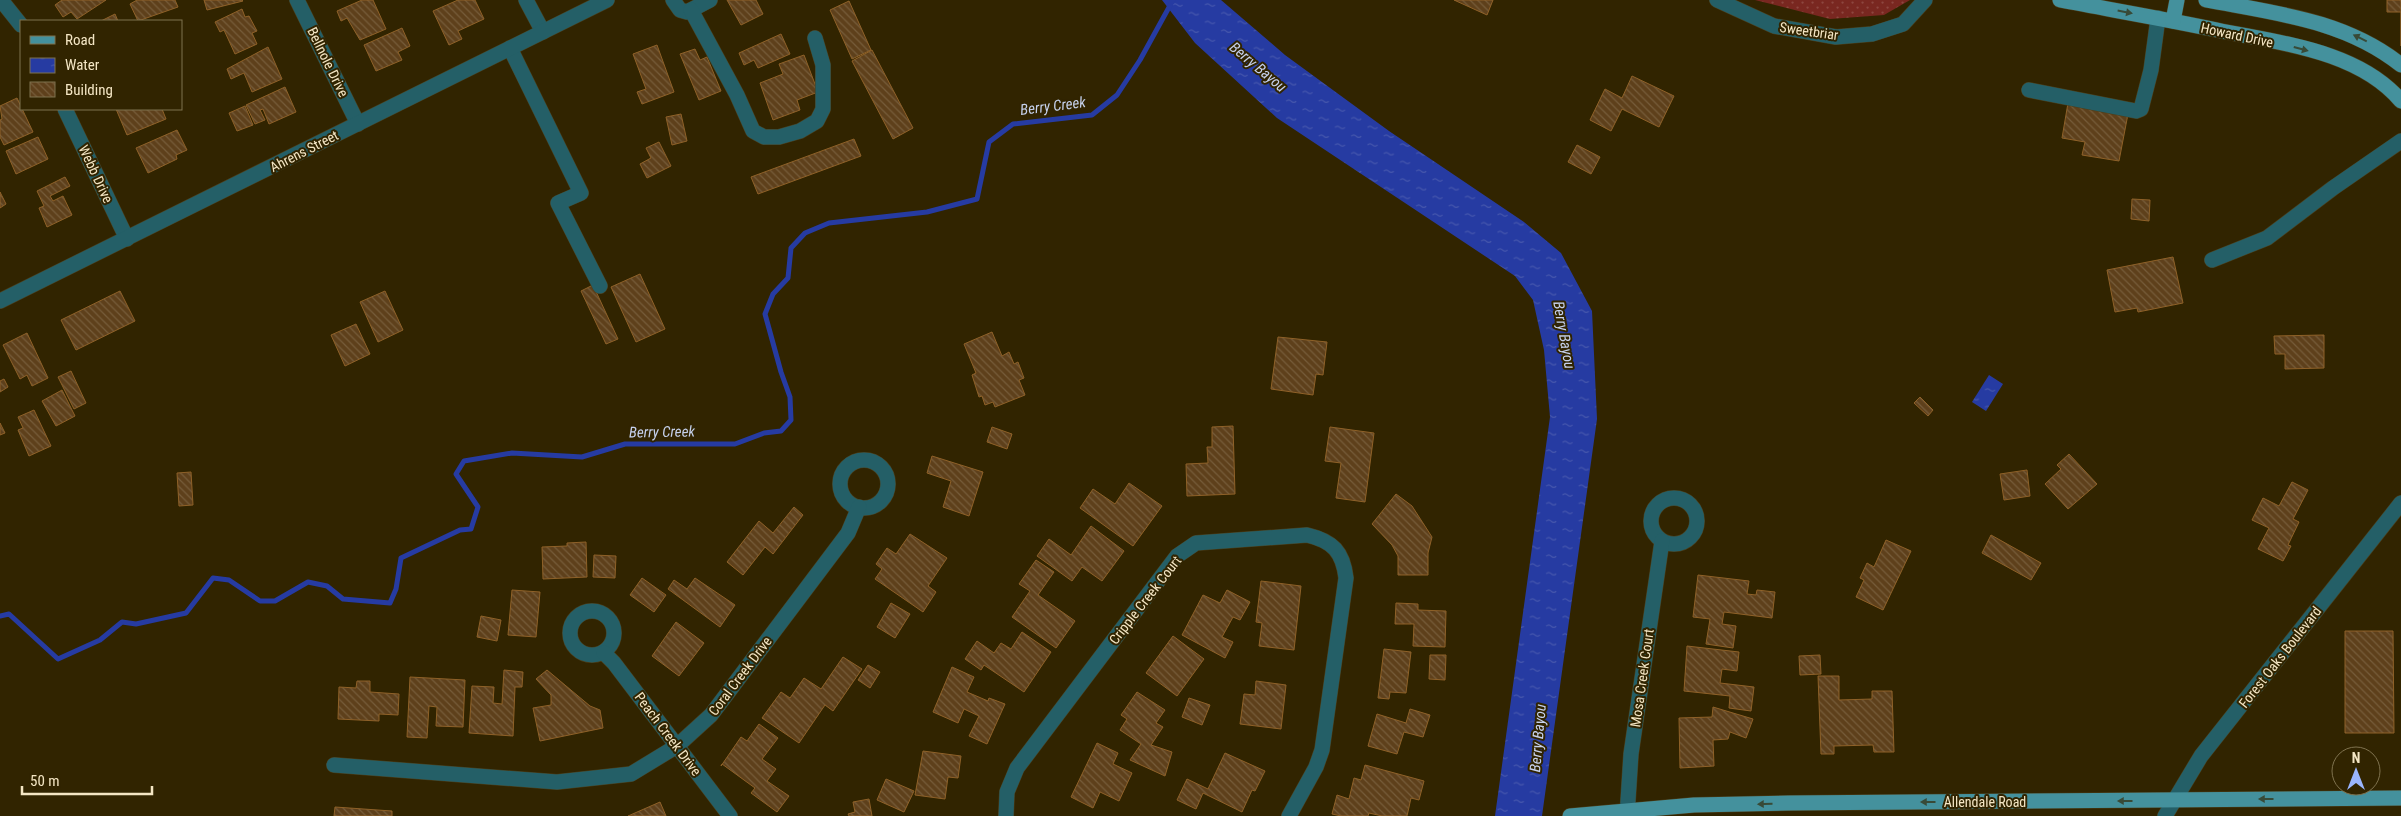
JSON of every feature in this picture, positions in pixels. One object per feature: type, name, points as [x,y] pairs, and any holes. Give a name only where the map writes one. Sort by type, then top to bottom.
[{"type":"main road","name":"Howard Drive","points":[[2060,0],[2165,20],[2327,55],[2355,67],[2376,80],[2401,101]]},
{"type":"main road","points":[[2165,20],[2176,0]]},
{"type":"main road","name":"Howard Drive","points":[[2206,0],[2305,19],[2336,28],[2364,40],[2401,64]]},
{"type":"main road","name":"Allendale Road","points":[[1573,815],[1627,813],[1694,805],[1788,810],[2174,800],[2401,798]]},
{"type":"street","points":[[1,0],[20,24]]},
{"type":"street","name":"Bellnole Drive","points":[[297,0],[358,124]]},
{"type":"street","points":[[526,0],[543,32]]},
{"type":"street","name":"Ahrens Street","points":[[0,302],[607,0]]},
{"type":"street","points":[[673,0],[680,10],[686,12],[710,0]]},
{"type":"street","name":"Sweetbriar","points":[[1717,0],[1774,26],[1836,37],[1872,34],[1902,24],[1925,0]]},
{"type":"street","points":[[691,10],[737,95],[753,131],[764,137],[800,131],[816,121],[823,109],[823,65],[815,38]]},
{"type":"street","points":[[2028,90],[2136,111],[2141,109],[2165,20]]},
{"type":"street","points":[[510,48],[581,193],[558,203],[600,286]]},
{"type":"street","name":"Webb Drive","points":[[66,110],[127,239]]},
{"type":"street","points":[[2212,260],[2267,238],[2333,188],[2401,141]]},
{"type":"street","name":"Forest Oaks Boulevard","points":[[2165,816],[2201,756],[2401,503]]},
{"type":"street","name":"Coral Creek Drive","points":[[334,765],[557,782],[631,774],[677,746],[711,715],[848,533],[859,507]]},
{"type":"street","name":"Cripple Creek Court","points":[[1006,816],[1006,792],[1017,768],[1177,556],[1196,542],[1307,535],[1321,538],[1334,546],[1344,561],[1346,578],[1322,750],[1316,767],[1289,816]]},
{"type":"street","name":"Mosa Creek Court","points":[[1627,813],[1631,754],[1662,541]]},
{"type":"street","name":"Peach Creek Drive","points":[[604,653],[614,663],[730,816]]},
{"type":"shaded area","points":[[1755,0],[1910,0],[1884,15],[1830,19]]},
{"type":"water","name":"Berry Bayou","points":[[1162,0],[1221,0],[1285,55],[1389,131],[1524,222],[1561,253],[1592,311],[1597,419],[1542,816],[1495,816],[1550,417],[1544,350],[1533,300],[1515,276],[1277,118],[1195,43]]},
{"type":"water","points":[[1989,375],[2003,384],[1986,411],[1972,402]]},
{"type":"building","points":[[62,0],[106,0],[77,19],[71,12],[63,17],[55,5]]},
{"type":"building","points":[[137,0],[175,0],[178,7],[138,20],[130,4]]},
{"type":"building","points":[[204,0],[242,0],[243,1],[207,10]]},
{"type":"building","points":[[362,0],[373,0],[386,29],[360,40],[347,18],[341,21],[337,11]]},
{"type":"building","points":[[458,0],[475,0],[484,19],[458,31],[462,39],[449,45],[433,11]]},
{"type":"building","points":[[727,0],[756,0],[763,14],[741,25]]},
{"type":"building","points":[[1454,0],[1493,0],[1487,15]]},
{"type":"building","points":[[2387,0],[2401,0],[2401,12],[2387,12]]},
{"type":"building","points":[[849,1],[871,50],[852,59],[830,10]]},
{"type":"building","points":[[242,9],[245,17],[249,16],[257,31],[252,33],[257,44],[235,54],[224,30],[220,32],[215,22]]},
{"type":"building","points":[[115,14],[118,20],[103,20]]},
{"type":"building","points":[[402,28],[410,46],[398,52],[402,60],[376,71],[364,45]]},
{"type":"building","points":[[781,34],[790,54],[758,68],[754,60],[744,65],[739,53]]},
{"type":"building","points":[[657,45],[674,92],[642,104],[637,92],[646,89],[633,54]]},
{"type":"building","points":[[268,47],[282,79],[252,92],[244,73],[231,79],[227,69]]},
{"type":"building","points":[[695,49],[700,60],[707,57],[721,91],[699,100],[680,54]]},
{"type":"building","points":[[872,50],[913,128],[893,139],[852,61]]},
{"type":"building","points":[[804,55],[818,92],[797,100],[800,110],[773,120],[760,83],[783,74],[779,64]]},
{"type":"building","points":[[1632,76],[1674,96],[1659,127],[1622,109],[1611,131],[1590,120],[1605,89],[1622,98]]},
{"type":"building","points":[[285,87],[296,112],[269,124],[263,109],[260,110],[265,120],[255,124],[246,105]]},
{"type":"building","points":[[17,98],[20,110],[23,110],[33,132],[4,145],[0,137],[0,120],[2,119],[0,106]]},
{"type":"building","points":[[2068,103],[2128,114],[2119,161],[2082,155],[2085,142],[2062,138]]},
{"type":"building","points":[[245,106],[253,125],[237,131],[229,113]]},
{"type":"building","points":[[116,110],[162,110],[166,119],[127,135]]},
{"type":"building","points":[[681,114],[687,141],[672,145],[666,117]]},
{"type":"building","points":[[177,130],[187,150],[176,155],[177,159],[148,173],[136,148]]},
{"type":"building","points":[[38,137],[48,159],[16,174],[6,151]]},
{"type":"building","points":[[854,139],[861,156],[758,194],[751,177]]},
{"type":"building","points":[[659,142],[671,166],[647,178],[640,164],[651,158],[646,148]]},
{"type":"building","points":[[1577,145],[1600,157],[1591,174],[1568,162]]},
{"type":"building","points":[[65,177],[70,186],[50,196],[53,201],[63,196],[72,215],[47,227],[39,208],[44,206],[37,191]]},
{"type":"building","points":[[0,192],[6,204],[0,208]]},
{"type":"building","points":[[2132,199],[2150,200],[2149,221],[2131,219]]},
{"type":"building","points":[[2173,257],[2183,303],[2138,312],[2137,308],[2115,312],[2107,270]]},
{"type":"building","points":[[640,274],[665,329],[636,342],[611,287]]},
{"type":"building","points":[[593,285],[618,339],[606,344],[581,291]]},
{"type":"building","points":[[120,291],[135,321],[76,350],[61,320]]},
{"type":"building","points":[[385,291],[403,330],[378,342],[360,302]]},
{"type":"building","points":[[356,324],[370,354],[345,366],[331,335]]},
{"type":"building","points":[[992,332],[1002,356],[1009,352],[1014,364],[1018,362],[1024,378],[1019,380],[1025,395],[995,407],[993,402],[985,405],[982,396],[979,397],[972,375],[976,373],[964,344]]},
{"type":"building","points":[[27,333],[48,378],[32,386],[27,375],[20,379],[3,345]]},
{"type":"building","points":[[2324,335],[2324,368],[2285,369],[2285,354],[2275,354],[2274,336]]},
{"type":"building","points":[[1278,337],[1327,342],[1323,375],[1316,374],[1313,395],[1271,389]]},
{"type":"building","points":[[71,371],[86,403],[74,409],[58,377]]},
{"type":"building","points":[[4,379],[8,387],[0,392],[0,381]]},
{"type":"building","points":[[62,390],[75,416],[56,426],[42,401]]},
{"type":"building","points":[[1920,397],[1933,410],[1928,416],[1914,403]]},
{"type":"building","points":[[34,410],[51,446],[29,456],[18,430],[23,428],[18,417]]},
{"type":"building","points":[[0,423],[5,433],[0,435]]},
{"type":"building","points":[[1233,426],[1235,494],[1187,496],[1186,464],[1208,463],[1207,447],[1212,447],[1212,427]]},
{"type":"building","points":[[992,427],[1012,434],[1007,449],[987,442]]},
{"type":"building","points":[[1330,427],[1374,433],[1365,502],[1336,498],[1341,463],[1325,461]]},
{"type":"building","points":[[2069,454],[2097,484],[2068,509],[2045,484],[2061,469],[2057,465]]},
{"type":"building","points":[[932,456],[983,472],[969,516],[943,507],[951,481],[927,473]]},
{"type":"building","points":[[2027,470],[2030,496],[2004,500],[2000,474]]},
{"type":"building","points":[[191,472],[193,505],[179,506],[177,473]]},
{"type":"building","points":[[2292,482],[2308,490],[2293,519],[2299,522],[2288,545],[2291,546],[2283,561],[2258,549],[2269,528],[2252,520],[2263,498],[2279,506]]},
{"type":"building","points":[[1129,483],[1162,506],[1133,546],[1080,508],[1093,489],[1115,504]]},
{"type":"building","points":[[1396,494],[1412,506],[1432,537],[1428,553],[1428,575],[1398,575],[1398,556],[1392,545],[1372,524]]},
{"type":"building","points":[[794,507],[803,515],[773,554],[765,547],[743,575],[727,562],[759,521],[773,533]]},
{"type":"building","points":[[1091,526],[1124,551],[1102,581],[1082,567],[1072,581],[1037,556],[1049,539],[1071,555]]},
{"type":"building","points":[[910,534],[947,558],[928,586],[936,592],[923,612],[875,579],[882,569],[876,564],[887,548],[896,554]]},
{"type":"building","points":[[1991,535],[2041,563],[2031,580],[1982,553]]},
{"type":"building","points":[[1886,540],[1911,551],[1883,610],[1856,597],[1864,580],[1860,578],[1867,563],[1874,567]]},
{"type":"building","points":[[586,542],[587,577],[543,579],[542,547],[567,546],[567,543]]},
{"type":"building","points":[[594,555],[616,556],[615,578],[593,577]]},
{"type":"building","points":[[1036,560],[1054,572],[1038,595],[1075,621],[1056,648],[1012,617],[1030,591],[1019,584]]},
{"type":"building","points":[[1698,575],[1749,581],[1747,594],[1756,595],[1757,590],[1775,592],[1772,618],[1724,612],[1722,624],[1736,626],[1733,648],[1706,644],[1710,619],[1693,617]]},
{"type":"building","points":[[642,578],[666,595],[654,612],[630,595]]},
{"type":"building","points":[[695,578],[735,605],[720,627],[668,589],[674,580],[687,589]]},
{"type":"building","points":[[1261,581],[1301,586],[1294,650],[1259,646],[1262,623],[1256,622]]},
{"type":"building","points":[[512,590],[540,592],[536,637],[508,635]]},
{"type":"building","points":[[1227,590],[1250,602],[1240,620],[1233,617],[1222,637],[1233,642],[1225,658],[1182,635],[1203,595],[1220,603]]},
{"type":"building","points":[[891,603],[910,614],[895,638],[877,627]]},
{"type":"building","points":[[1396,603],[1418,604],[1418,610],[1446,611],[1445,647],[1413,646],[1414,624],[1395,624]]},
{"type":"building","points":[[481,616],[501,620],[497,641],[477,637]]},
{"type":"building","points":[[676,622],[704,643],[679,676],[652,656]]},
{"type":"building","points":[[2345,631],[2393,631],[2394,733],[2345,733]]},
{"type":"building","points":[[1022,632],[1051,652],[1024,692],[984,665],[981,670],[965,659],[977,641],[994,653],[1001,643],[1011,649]]},
{"type":"building","points":[[1173,636],[1204,659],[1177,696],[1146,673]]},
{"type":"building","points":[[1687,646],[1739,652],[1737,671],[1722,669],[1720,683],[1754,687],[1751,711],[1729,708],[1730,696],[1684,691]]},
{"type":"building","points":[[1384,649],[1411,652],[1406,693],[1390,692],[1389,699],[1378,698]]},
{"type":"building","points":[[1430,655],[1446,655],[1445,680],[1429,679]]},
{"type":"building","points":[[1820,655],[1821,674],[1800,675],[1799,656]]},
{"type":"building","points":[[843,657],[862,669],[833,711],[825,705],[799,743],[762,718],[781,692],[790,698],[804,678],[821,689]]},
{"type":"building","points":[[868,665],[880,672],[870,688],[858,680]]},
{"type":"building","points":[[952,667],[974,677],[967,692],[988,701],[989,698],[1005,704],[987,744],[969,736],[979,716],[964,709],[958,723],[933,712]]},
{"type":"building","points":[[504,670],[523,672],[522,687],[515,687],[513,736],[469,733],[472,686],[494,687],[493,703],[502,704]]},
{"type":"building","points":[[547,670],[590,706],[600,710],[603,728],[540,741],[533,708],[551,705],[551,695],[536,679]]},
{"type":"building","points":[[1818,676],[1839,676],[1839,700],[1872,699],[1872,691],[1892,691],[1894,752],[1874,752],[1873,745],[1834,746],[1834,754],[1821,754]]},
{"type":"building","points":[[410,677],[465,680],[463,727],[436,726],[437,707],[429,706],[427,738],[407,737]]},
{"type":"building","points":[[357,681],[370,681],[370,692],[399,694],[398,715],[379,714],[379,721],[338,719],[339,687],[356,688]]},
{"type":"building","points":[[1256,681],[1286,685],[1281,729],[1240,724],[1244,694],[1255,695]]},
{"type":"building","points":[[1137,692],[1165,710],[1156,723],[1163,727],[1151,745],[1172,752],[1165,776],[1130,760],[1141,744],[1120,730],[1127,719],[1121,715]]},
{"type":"building","points":[[1189,698],[1210,705],[1202,725],[1182,717]]},
{"type":"building","points":[[1713,707],[1753,719],[1746,738],[1730,732],[1728,739],[1713,740],[1714,766],[1680,768],[1679,718],[1712,717]]},
{"type":"building","points":[[1410,709],[1430,715],[1423,737],[1404,732],[1397,754],[1368,746],[1377,714],[1406,723]]},
{"type":"building","points":[[759,724],[778,738],[762,759],[776,769],[767,781],[789,796],[777,812],[751,793],[755,788],[722,764],[741,737],[747,741]]},
{"type":"building","points":[[1097,743],[1118,753],[1113,764],[1132,773],[1119,801],[1100,792],[1093,808],[1071,797]]},
{"type":"building","points":[[923,751],[961,756],[958,778],[948,777],[945,799],[915,795]]},
{"type":"building","points":[[1225,753],[1265,771],[1255,791],[1252,790],[1242,812],[1203,793],[1196,809],[1177,800],[1187,779],[1208,789]]},
{"type":"building","points":[[1365,765],[1424,781],[1419,800],[1411,798],[1407,816],[1382,816],[1369,813],[1368,816],[1332,814],[1337,795],[1349,799],[1354,778],[1361,780]]},
{"type":"building","points":[[886,779],[914,791],[904,812],[877,800]]},
{"type":"building","points":[[869,799],[872,816],[849,816],[848,814],[855,812],[853,802]]},
{"type":"building","points":[[660,802],[666,816],[628,816]]},
{"type":"building","points":[[335,807],[392,811],[392,816],[334,816]]},
{"type":"waterway","name":"Berry Creek","points":[[0,616],[9,614],[58,659],[100,640],[122,622],[136,624],[186,613],[213,578],[229,580],[260,601],[275,601],[308,582],[327,586],[343,599],[390,603],[396,589],[401,558],[460,530],[471,529],[478,507],[456,474],[464,461],[512,453],[582,457],[625,444],[735,444],[764,433],[781,431],[791,420],[790,397],[765,314],[773,294],[788,278],[791,248],[805,233],[829,223],[927,212],[977,199],[989,142],[1013,124],[1092,115],[1117,95],[1140,60],[1173,0]]}]
